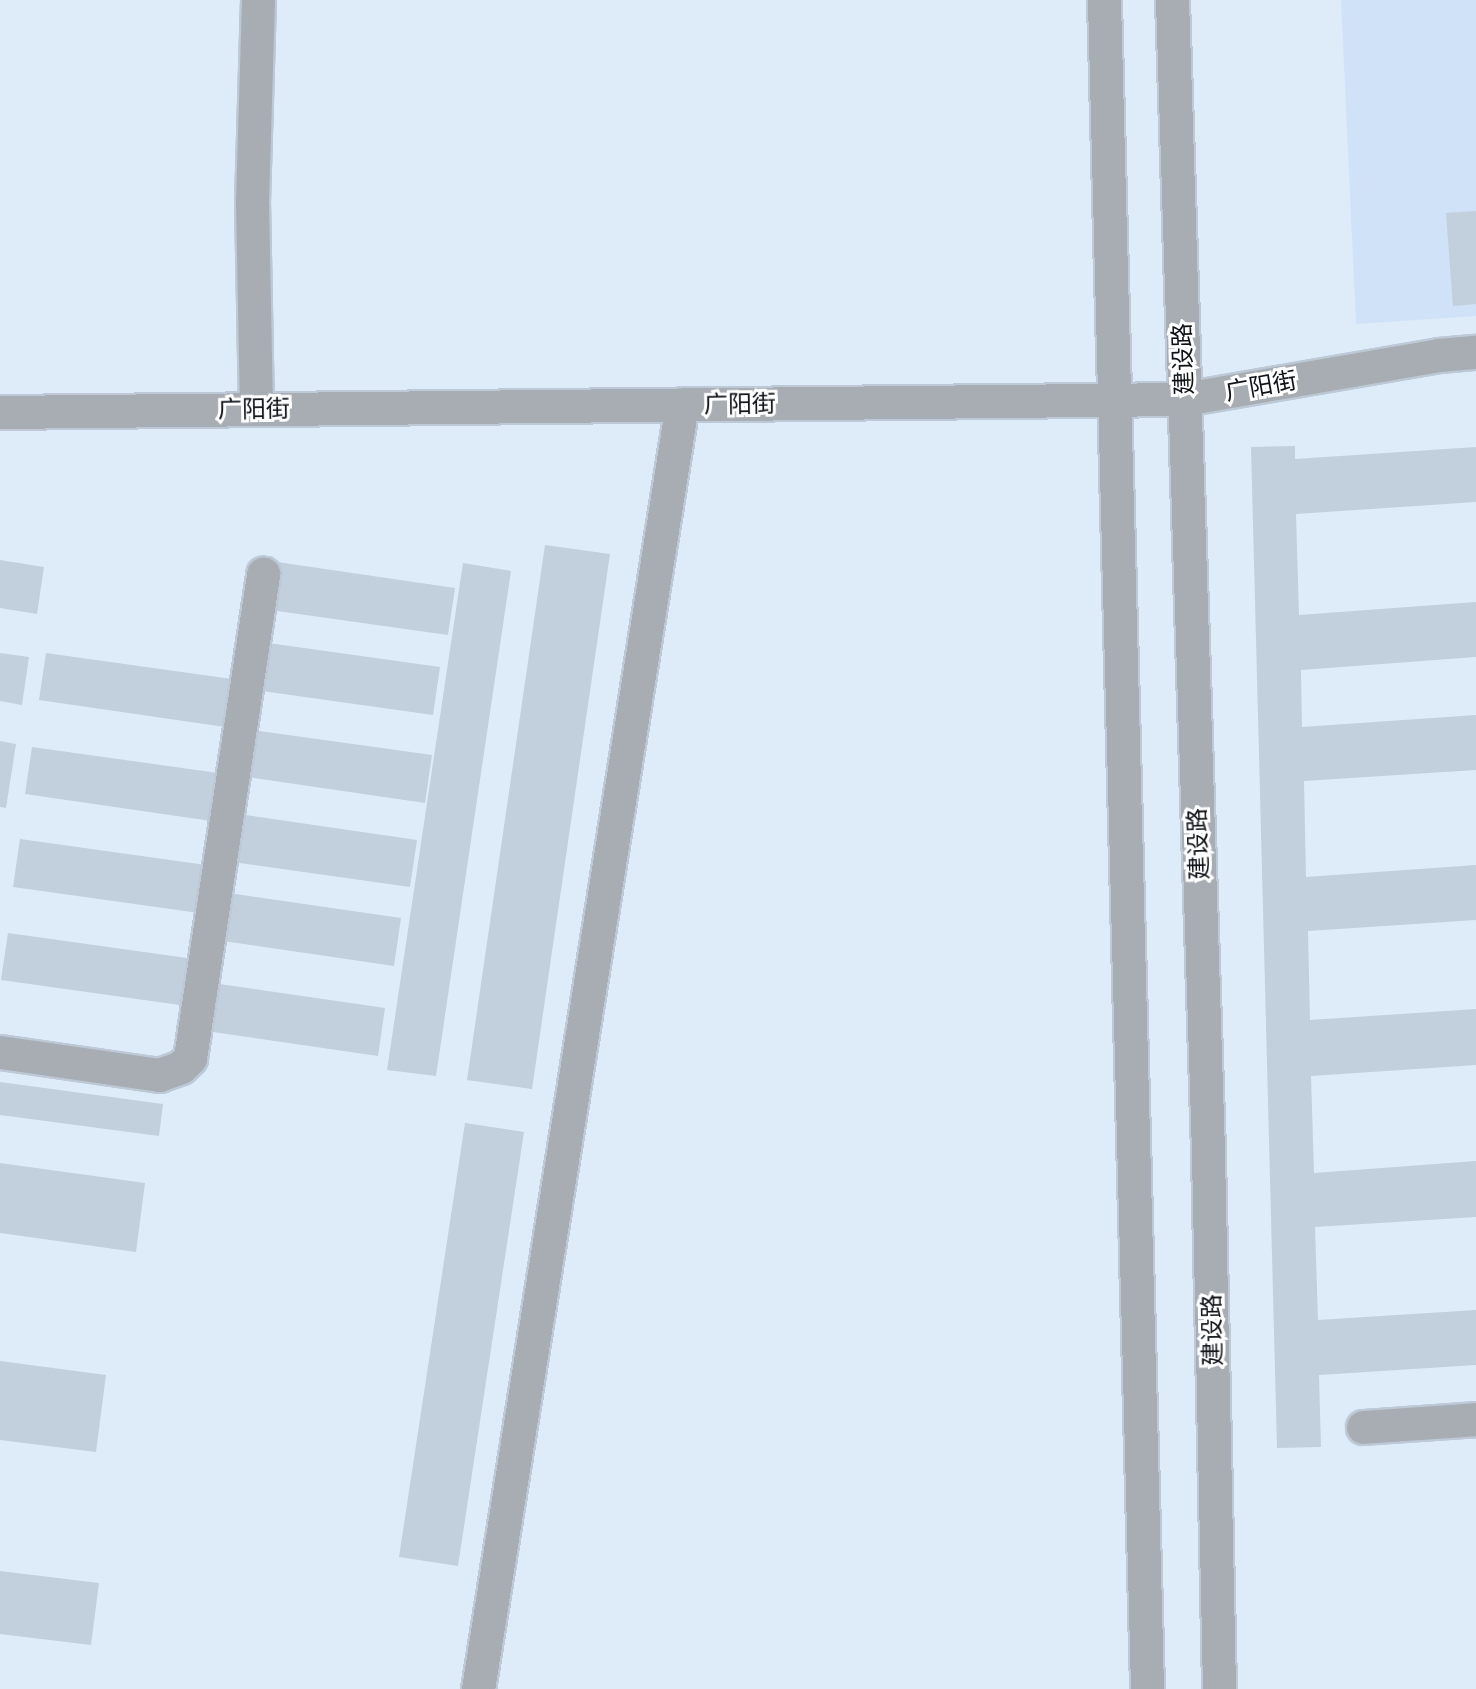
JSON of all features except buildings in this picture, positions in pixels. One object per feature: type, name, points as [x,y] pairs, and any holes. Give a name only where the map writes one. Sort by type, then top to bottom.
[{"type":"street","points":[[256,409],[252,202],[258,0]]},
{"type":"street","points":[[1104,0],[1147,1689]]},
{"type":"street","name":"建设路","points":[[1172,0],[1208,1154],[1219,1689]]},
{"type":"street","name":"广阳街","points":[[0,412],[1184,399],[1438,355],[1476,352]]},
{"type":"street","points":[[477,1689],[682,404]]},
{"type":"street","points":[[0,1052],[159,1075],[181,1067],[190,1058],[263,573]]},
{"type":"street","points":[[1364,1427],[1476,1419]]},
{"type":"shaded area","points":[[1341,0],[1476,0],[1476,316],[1356,324]]}]
